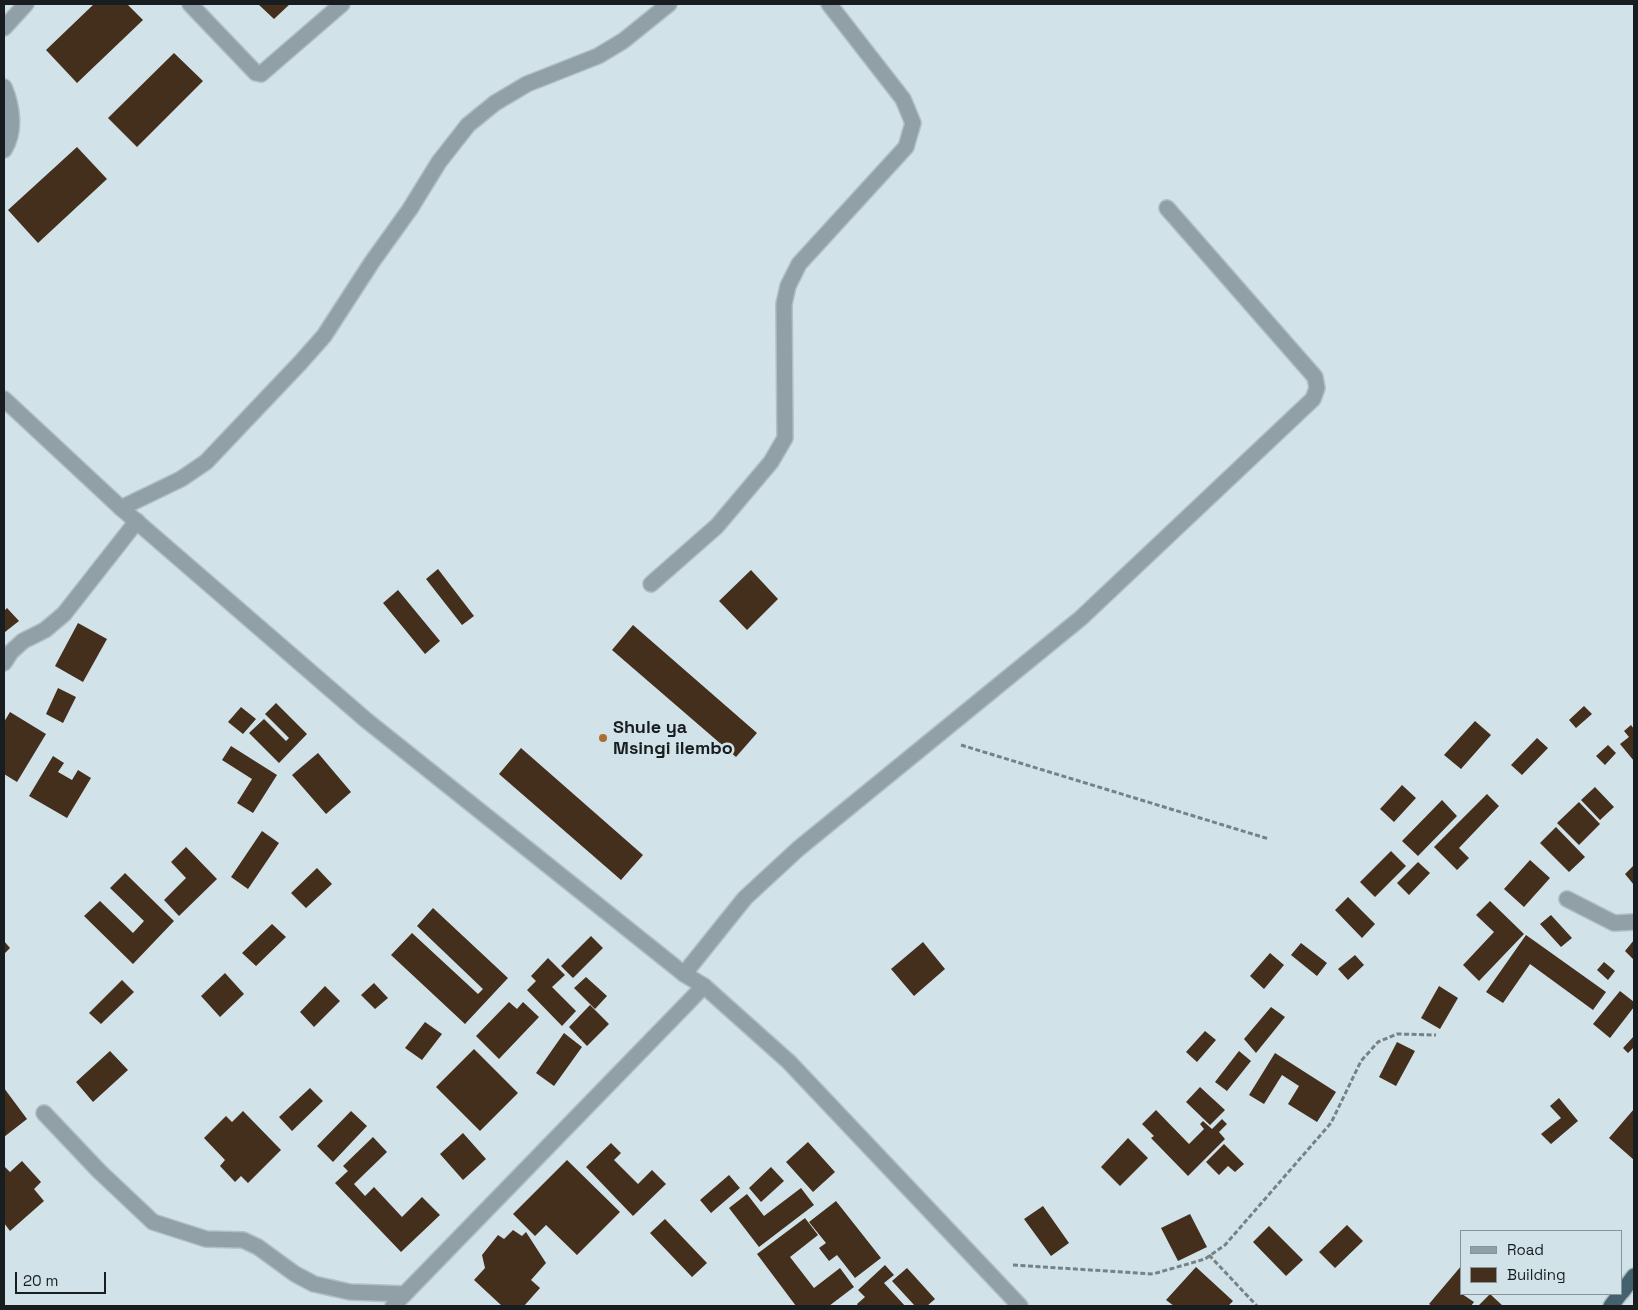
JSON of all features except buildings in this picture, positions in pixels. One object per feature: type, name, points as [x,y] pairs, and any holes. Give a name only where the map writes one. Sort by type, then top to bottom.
[{"type":"highway","points":[[1623,1290],[1634,1276]]},
{"type":"highway","points":[[1611,1306],[1619,1295]]},
{"type":"street","points":[[4,28],[26,4]]},
{"type":"street","points":[[190,4],[256,73],[261,74],[342,4]]},
{"type":"street","points":[[121,508],[181,479],[206,462],[300,363],[324,336],[366,270],[410,209],[439,162],[468,125],[495,103],[527,84],[598,56],[623,41],[669,4]]},
{"type":"street","points":[[651,584],[717,526],[771,462],[785,438],[784,304],[788,286],[799,264],[906,147],[913,123],[903,99],[829,4]]},
{"type":"street","points":[[4,87],[12,116],[7,145],[4,150]]},
{"type":"street","points":[[684,974],[745,898],[798,849],[1081,618],[1313,399],[1317,388],[1315,377],[1166,208]]},
{"type":"street","points":[[4,399],[121,508],[366,720],[684,974],[704,986],[789,1062],[1020,1306]]},
{"type":"street","points":[[4,663],[11,652],[23,641],[45,630],[64,614],[137,521]]},
{"type":"street","points":[[1567,899],[1614,922],[1634,922]]},
{"type":"street","points":[[393,1306],[704,986]]},
{"type":"street","points":[[44,1113],[99,1171],[153,1222],[206,1239],[243,1240],[258,1247],[295,1274],[314,1284],[350,1292],[406,1294]]},
{"type":"path","points":[[934,737],[1269,839]]},
{"type":"path","points":[[978,1262],[1153,1274],[1209,1255],[1226,1245],[1331,1124],[1361,1061],[1378,1042],[1397,1034],[1436,1035]]},
{"type":"path","points":[[1209,1255],[1257,1306]]},
{"type":"place","name":"Shule ya Msingi ilembo","points":[[603,738]]}]
